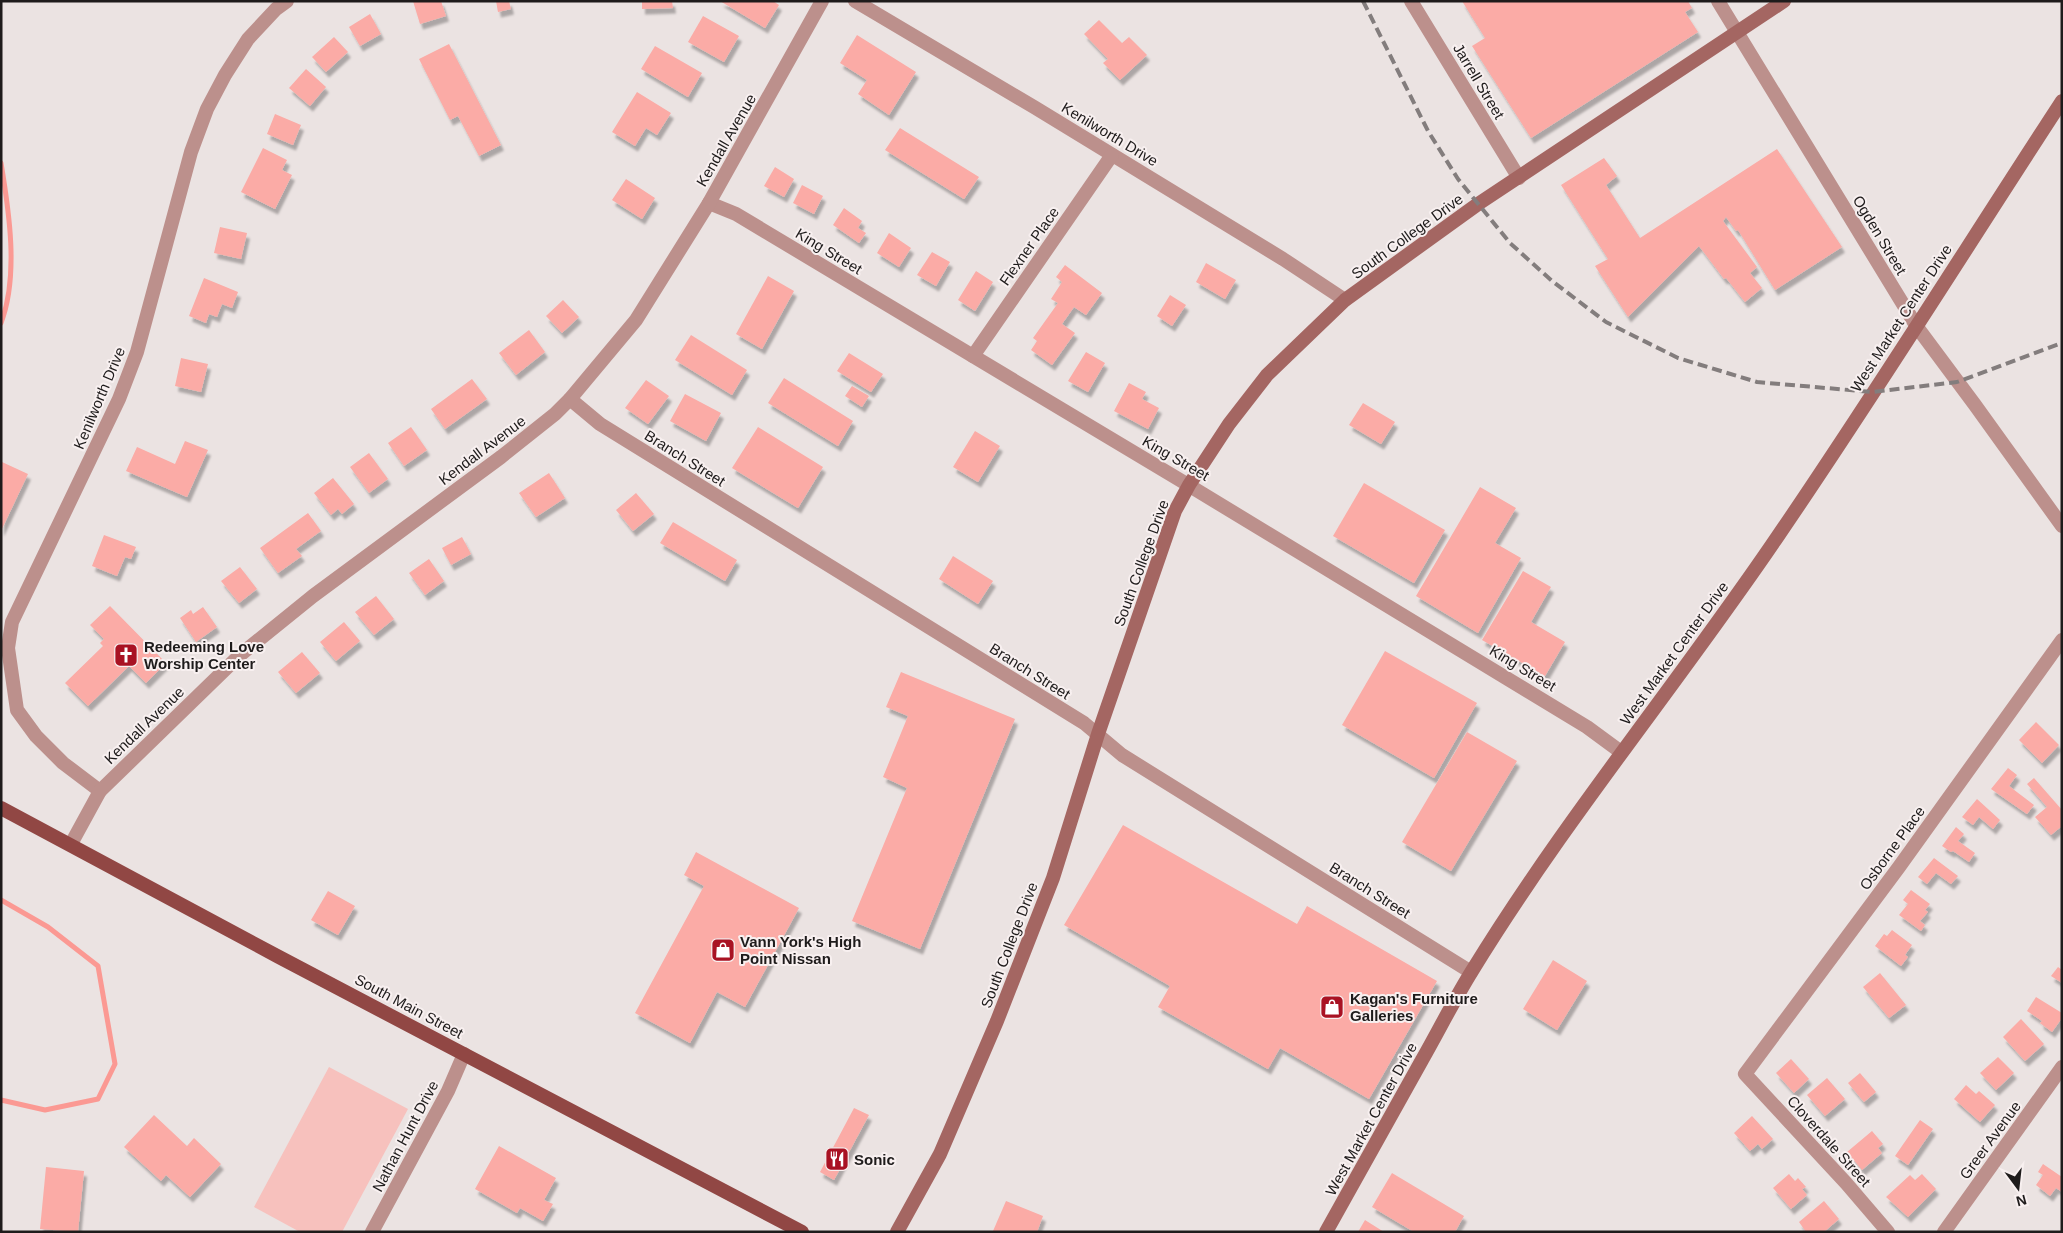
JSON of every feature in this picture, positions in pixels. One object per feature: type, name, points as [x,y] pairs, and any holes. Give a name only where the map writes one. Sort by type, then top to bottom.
[{"type":"main road","name":"South College Drive","points":[[897,1232],[940,1154],[997,1020],[1053,878],[1098,734],[1175,511],[1189,485],[1229,424],[1266,375],[1345,300],[1478,204],[1520,178],[1784,1]]},
{"type":"main road","name":"West Market Center Drive","points":[[1326,1232],[1472,972],[1545,860],[1621,752],[1636,735],[1770,548],[1917,327],[1939,288],[2062,101]]},
{"type":"main road","name":"South Main Street","points":[[1,808],[279,957],[802,1232]]},
{"type":"street","name":"Kenilworth Drive","points":[[100,790],[64,763],[36,736],[17,710],[8,648],[12,622],[119,399],[137,352],[191,152],[207,109],[225,75],[248,39],[276,9],[287,1]]},
{"type":"street","name":"Kendall Avenue","points":[[71,844],[100,790],[240,655],[313,596],[501,457],[555,414],[570,399],[636,320],[709,203],[822,1]]},
{"type":"street","name":"Kenilworth Drive","points":[[855,1],[1283,259],[1345,300]]},
{"type":"street","name":"Jarrell Street","points":[[1412,1],[1520,178]]},
{"type":"street","name":"Ogden Street","points":[[1718,1],[1917,327],[2062,526]]},
{"type":"street","name":"Flexner Place","points":[[973,356],[1112,155]]},
{"type":"street","name":"King Street","points":[[709,203],[736,214],[1189,485],[1587,727],[1621,752]]},
{"type":"street","name":"Branch Street","points":[[570,399],[600,424],[1084,723],[1122,755],[1472,972]]},
{"type":"street","name":"Osborne Place","points":[[1745,1074],[1899,867],[2062,640]]},
{"type":"street","name":"Nathan Hunt Drive","points":[[372,1232],[448,1091],[464,1054]]},
{"type":"street","name":"Greer Avenue","points":[[1944,1232],[2062,1068]]},
{"type":"street","name":"Cloverdale Street","points":[[1745,1074],[1846,1183],[1888,1232]]},
{"type":"shaded area","points":[[329,1067],[408,1109],[342,1232],[300,1232],[254,1207]]},
{"type":"building","points":[[413,1],[441,1],[446,16],[420,24]]},
{"type":"building","points":[[496,1],[509,1],[511,9],[498,12]]},
{"type":"building","points":[[642,1],[672,1],[673,8],[642,9]]},
{"type":"building","points":[[720,1],[773,1],[779,5],[765,28]]},
{"type":"building","points":[[1462,1],[1688,1],[1692,8],[1685,12],[1698,32],[1531,138],[1472,46],[1485,38]]},
{"type":"building","points":[[370,14],[381,34],[360,46],[349,27]]},
{"type":"building","points":[[703,16],[739,36],[724,62],[688,42]]},
{"type":"building","points":[[1099,20],[1122,43],[1129,37],[1147,55],[1120,80],[1103,63],[1108,59],[1084,34]]},
{"type":"building","points":[[857,35],[916,72],[889,115],[858,94],[867,80],[840,63]]},
{"type":"building","points":[[334,37],[348,52],[326,72],[312,57]]},
{"type":"building","points":[[449,44],[501,145],[479,156],[458,116],[450,120],[419,59]]},
{"type":"building","points":[[655,46],[702,73],[688,97],[641,69]]},
{"type":"building","points":[[306,69],[326,87],[310,106],[289,88]]},
{"type":"building","points":[[637,92],[671,113],[657,135],[646,128],[635,146],[612,132]]},
{"type":"building","points":[[275,114],[301,125],[293,145],[267,134]]},
{"type":"building","points":[[900,128],[979,177],[964,199],[885,150]]},
{"type":"building","points":[[263,148],[287,160],[282,170],[292,175],[275,209],[241,192]]},
{"type":"building","points":[[1777,149],[1842,247],[1775,290],[1738,230],[1736,231],[1726,217],[1723,221],[1757,267],[1750,273],[1762,288],[1745,302],[1726,278],[1724,279],[1699,246],[1628,317],[1595,266],[1608,259],[1561,185],[1604,158],[1617,176],[1606,185],[1640,238]]},
{"type":"building","points":[[775,167],[794,179],[784,197],[764,186]]},
{"type":"building","points":[[626,179],[655,198],[642,219],[612,200]]},
{"type":"building","points":[[802,185],[823,196],[814,214],[793,203]]},
{"type":"building","points":[[844,208],[862,221],[858,228],[866,233],[859,243],[833,225]]},
{"type":"building","points":[[220,227],[247,233],[241,259],[214,253]]},
{"type":"building","points":[[889,233],[911,248],[899,267],[877,253]]},
{"type":"building","points":[[932,252],[950,262],[936,286],[917,275]]},
{"type":"building","points":[[1206,263],[1236,280],[1225,299],[1196,282]]},
{"type":"building","points":[[1065,265],[1102,293],[1086,315],[1074,307],[1062,324],[1075,333],[1052,365],[1031,350],[1037,341],[1033,338],[1058,303],[1051,299],[1062,282],[1056,277]]},
{"type":"building","points":[[976,271],[993,282],[975,311],[958,300]]},
{"type":"building","points":[[768,276],[794,291],[762,349],[736,334]]},
{"type":"building","points":[[204,278],[238,292],[232,308],[222,304],[217,317],[209,314],[206,323],[189,316]]},
{"type":"building","points":[[1170,295],[1186,305],[1172,326],[1157,316]]},
{"type":"building","points":[[563,300],[579,317],[562,333],[546,316]]},
{"type":"building","points":[[529,330],[545,352],[516,375],[499,353]]},
{"type":"building","points":[[691,335],[747,370],[732,395],[675,360]]},
{"type":"building","points":[[1086,352],[1105,363],[1088,392],[1068,381]]},
{"type":"building","points":[[849,353],[883,374],[871,392],[837,371]]},
{"type":"building","points":[[181,358],[208,364],[201,392],[175,386]]},
{"type":"building","points":[[784,378],[853,421],[838,446],[768,403]]},
{"type":"building","points":[[472,379],[487,399],[445,429],[431,409]]},
{"type":"building","points":[[646,380],[669,396],[648,424],[625,408]]},
{"type":"building","points":[[1129,383],[1146,392],[1142,399],[1159,408],[1148,429],[1114,411]]},
{"type":"building","points":[[852,386],[869,396],[862,407],[845,396]]},
{"type":"building","points":[[685,394],[721,413],[706,441],[670,421]]},
{"type":"building","points":[[1363,403],[1395,422],[1381,444],[1349,425]]},
{"type":"building","points":[[411,427],[427,450],[404,466],[388,443]]},
{"type":"building","points":[[758,427],[823,467],[798,508],[732,468]]},
{"type":"building","points":[[975,431],[1000,446],[978,482],[953,467]]},
{"type":"building","points":[[185,441],[208,450],[187,497],[126,471],[137,447],[175,464]]},
{"type":"building","points":[[369,453],[388,479],[369,493],[350,467]]},
{"type":"building","points":[[1,463],[28,474],[1,531]]},
{"type":"building","points":[[549,473],[565,498],[536,517],[519,493]]},
{"type":"building","points":[[333,478],[354,504],[342,514],[338,509],[331,515],[314,493]]},
{"type":"building","points":[[1364,483],[1445,530],[1414,583],[1333,536]]},
{"type":"building","points":[[1480,487],[1516,508],[1495,543],[1521,558],[1478,633],[1416,596]]},
{"type":"building","points":[[636,493],[654,514],[633,531],[616,510]]},
{"type":"building","points":[[308,513],[321,531],[296,549],[302,556],[278,573],[260,548]]},
{"type":"building","points":[[673,522],[737,560],[725,581],[660,543]]},
{"type":"building","points":[[104,535],[136,547],[131,559],[125,557],[117,576],[92,566]]},
{"type":"building","points":[[462,537],[471,554],[451,565],[442,548]]},
{"type":"building","points":[[953,556],[993,581],[978,604],[939,579]]},
{"type":"building","points":[[429,559],[444,581],[425,595],[409,573]]},
{"type":"building","points":[[240,567],[257,589],[239,603],[221,581]]},
{"type":"building","points":[[1523,571],[1551,587],[1531,622],[1565,642],[1545,676],[1482,640]]},
{"type":"building","points":[[376,596],[394,619],[374,635],[355,612]]},
{"type":"building","name":"Redeeming Love Worship Center","points":[[110,606],[166,663],[146,683],[129,666],[88,706],[65,683],[103,646],[100,643],[104,639],[90,625]]},
{"type":"building","points":[[203,607],[217,627],[196,642],[180,618],[191,610],[193,614]]},
{"type":"building","points":[[344,622],[360,641],[336,661],[320,642]]},
{"type":"building","points":[[1385,651],[1477,703],[1434,778],[1342,725]]},
{"type":"building","points":[[302,652],[320,673],[296,693],[278,672]]},
{"type":"building","points":[[901,672],[1015,719],[920,949],[852,921],[907,788],[883,777],[908,716],[886,707]]},
{"type":"building","points":[[2036,722],[2059,745],[2042,763],[2019,740]]},
{"type":"building","points":[[1467,732],[1517,761],[1451,871],[1402,842]]},
{"type":"building","points":[[2008,768],[2017,775],[2009,786],[2034,805],[2027,814],[1991,789]]},
{"type":"building","points":[[2034,778],[2062,810],[2062,826],[2051,835],[2035,817],[2047,807],[2027,784]]},
{"type":"building","points":[[1977,799],[2000,820],[1993,829],[1979,817],[1973,825],[1962,817]]},
{"type":"building","points":[[1123,825],[1297,924],[1307,906],[1437,981],[1369,1099],[1280,1048],[1268,1069],[1158,1007],[1170,986],[1064,925]]},
{"type":"building","points":[[1956,827],[1964,834],[1958,841],[1975,853],[1969,862],[1942,846]]},
{"type":"building","name":"Vann York's High Point Nissan","points":[[696,852],[799,908],[745,1007],[717,992],[690,1043],[635,1013],[704,886],[684,875]]},
{"type":"building","points":[[1934,858],[1958,876],[1951,884],[1936,873],[1927,884],[1918,877]]},
{"type":"building","points":[[1911,890],[1930,904],[1925,910],[1928,912],[1920,921],[1925,925],[1921,931],[1899,915],[1908,904],[1903,900]]},
{"type":"building","points":[[328,891],[355,906],[338,935],[311,920]]},
{"type":"building","points":[[1892,930],[1912,945],[1905,955],[1908,957],[1901,966],[1875,946],[1884,934],[1887,936]]},
{"type":"building","points":[[1553,960],[1587,981],[1557,1030],[1523,1009]]},
{"type":"building","points":[[2058,967],[2062,970],[2062,983],[2051,976]]},
{"type":"building","points":[[1880,973],[1906,1005],[1889,1018],[1863,987]]},
{"type":"building","points":[[2036,997],[2062,1013],[2062,1018],[2052,1032],[2040,1023],[2042,1021],[2027,1011]]},
{"type":"building","points":[[2021,1019],[2044,1044],[2025,1061],[2003,1037]]},
{"type":"building","points":[[1998,1057],[2014,1073],[1996,1090],[1980,1073]]},
{"type":"building","points":[[1791,1059],[1809,1079],[1794,1093],[1776,1073]]},
{"type":"building","points":[[1860,1073],[1876,1092],[1864,1102],[1848,1083]]},
{"type":"building","points":[[1827,1078],[1845,1099],[1825,1116],[1807,1095]]},
{"type":"building","points":[[1966,1085],[1976,1094],[1979,1091],[1995,1105],[1980,1122],[1954,1099]]},
{"type":"building","points":[[854,1108],[869,1115],[834,1180],[820,1172]]},
{"type":"building","points":[[154,1115],[187,1146],[194,1138],[221,1164],[190,1197],[166,1175],[161,1181],[124,1147]]},
{"type":"building","points":[[1752,1116],[1773,1139],[1762,1149],[1758,1144],[1750,1151],[1734,1133]]},
{"type":"building","points":[[1920,1120],[1933,1129],[1908,1165],[1895,1156]]},
{"type":"building","points":[[1872,1131],[1883,1144],[1878,1148],[1882,1153],[1862,1170],[1847,1152]]},
{"type":"building","points":[[499,1146],[556,1178],[544,1200],[553,1204],[543,1221],[520,1208],[517,1213],[475,1189]]},
{"type":"building","points":[[2043,1164],[2062,1177],[2062,1192],[2056,1188],[2050,1196],[2036,1185],[2043,1175],[2038,1172]]},
{"type":"building","points":[[46,1167],[84,1171],[78,1232],[40,1229]]},
{"type":"building","points":[[1392,1173],[1464,1216],[1455,1232],[1414,1232],[1372,1207]]},
{"type":"building","points":[[1789,1174],[1795,1181],[1798,1178],[1806,1187],[1802,1189],[1807,1195],[1791,1209],[1773,1188]]},
{"type":"building","points":[[1922,1174],[1936,1189],[1908,1217],[1886,1197],[1910,1175],[1915,1180]]},
{"type":"building","points":[[1006,1201],[1043,1216],[1037,1232],[993,1231]]},
{"type":"building","points":[[1824,1201],[1839,1219],[1824,1232],[1806,1232],[1799,1222]]},
{"type":"building","points":[[1365,1220],[1384,1232],[1358,1232]]},
{"type":"waterway","points":[[1,163],[11,243],[10,285],[1,323]]},
{"type":"waterway","points":[[1,900],[48,927],[98,966],[115,1064],[98,1099],[45,1110],[1,1100]]},
{"type":"railway","points":[[1363,1],[1428,131],[1458,179],[1510,243],[1552,281],[1606,322],[1678,358],[1757,382],[1872,392],[1957,382],[2062,343]]},
{"type":"place","name":"Redeeming Love Worship Center","points":[[126,655]]},
{"type":"place","name":"Vann York's High Point Nissan","points":[[723,950]]},
{"type":"place","name":"Kagan's Furniture Galleries","points":[[1332,1007]]},
{"type":"place","name":"Sonic","points":[[837,1159]]}]
